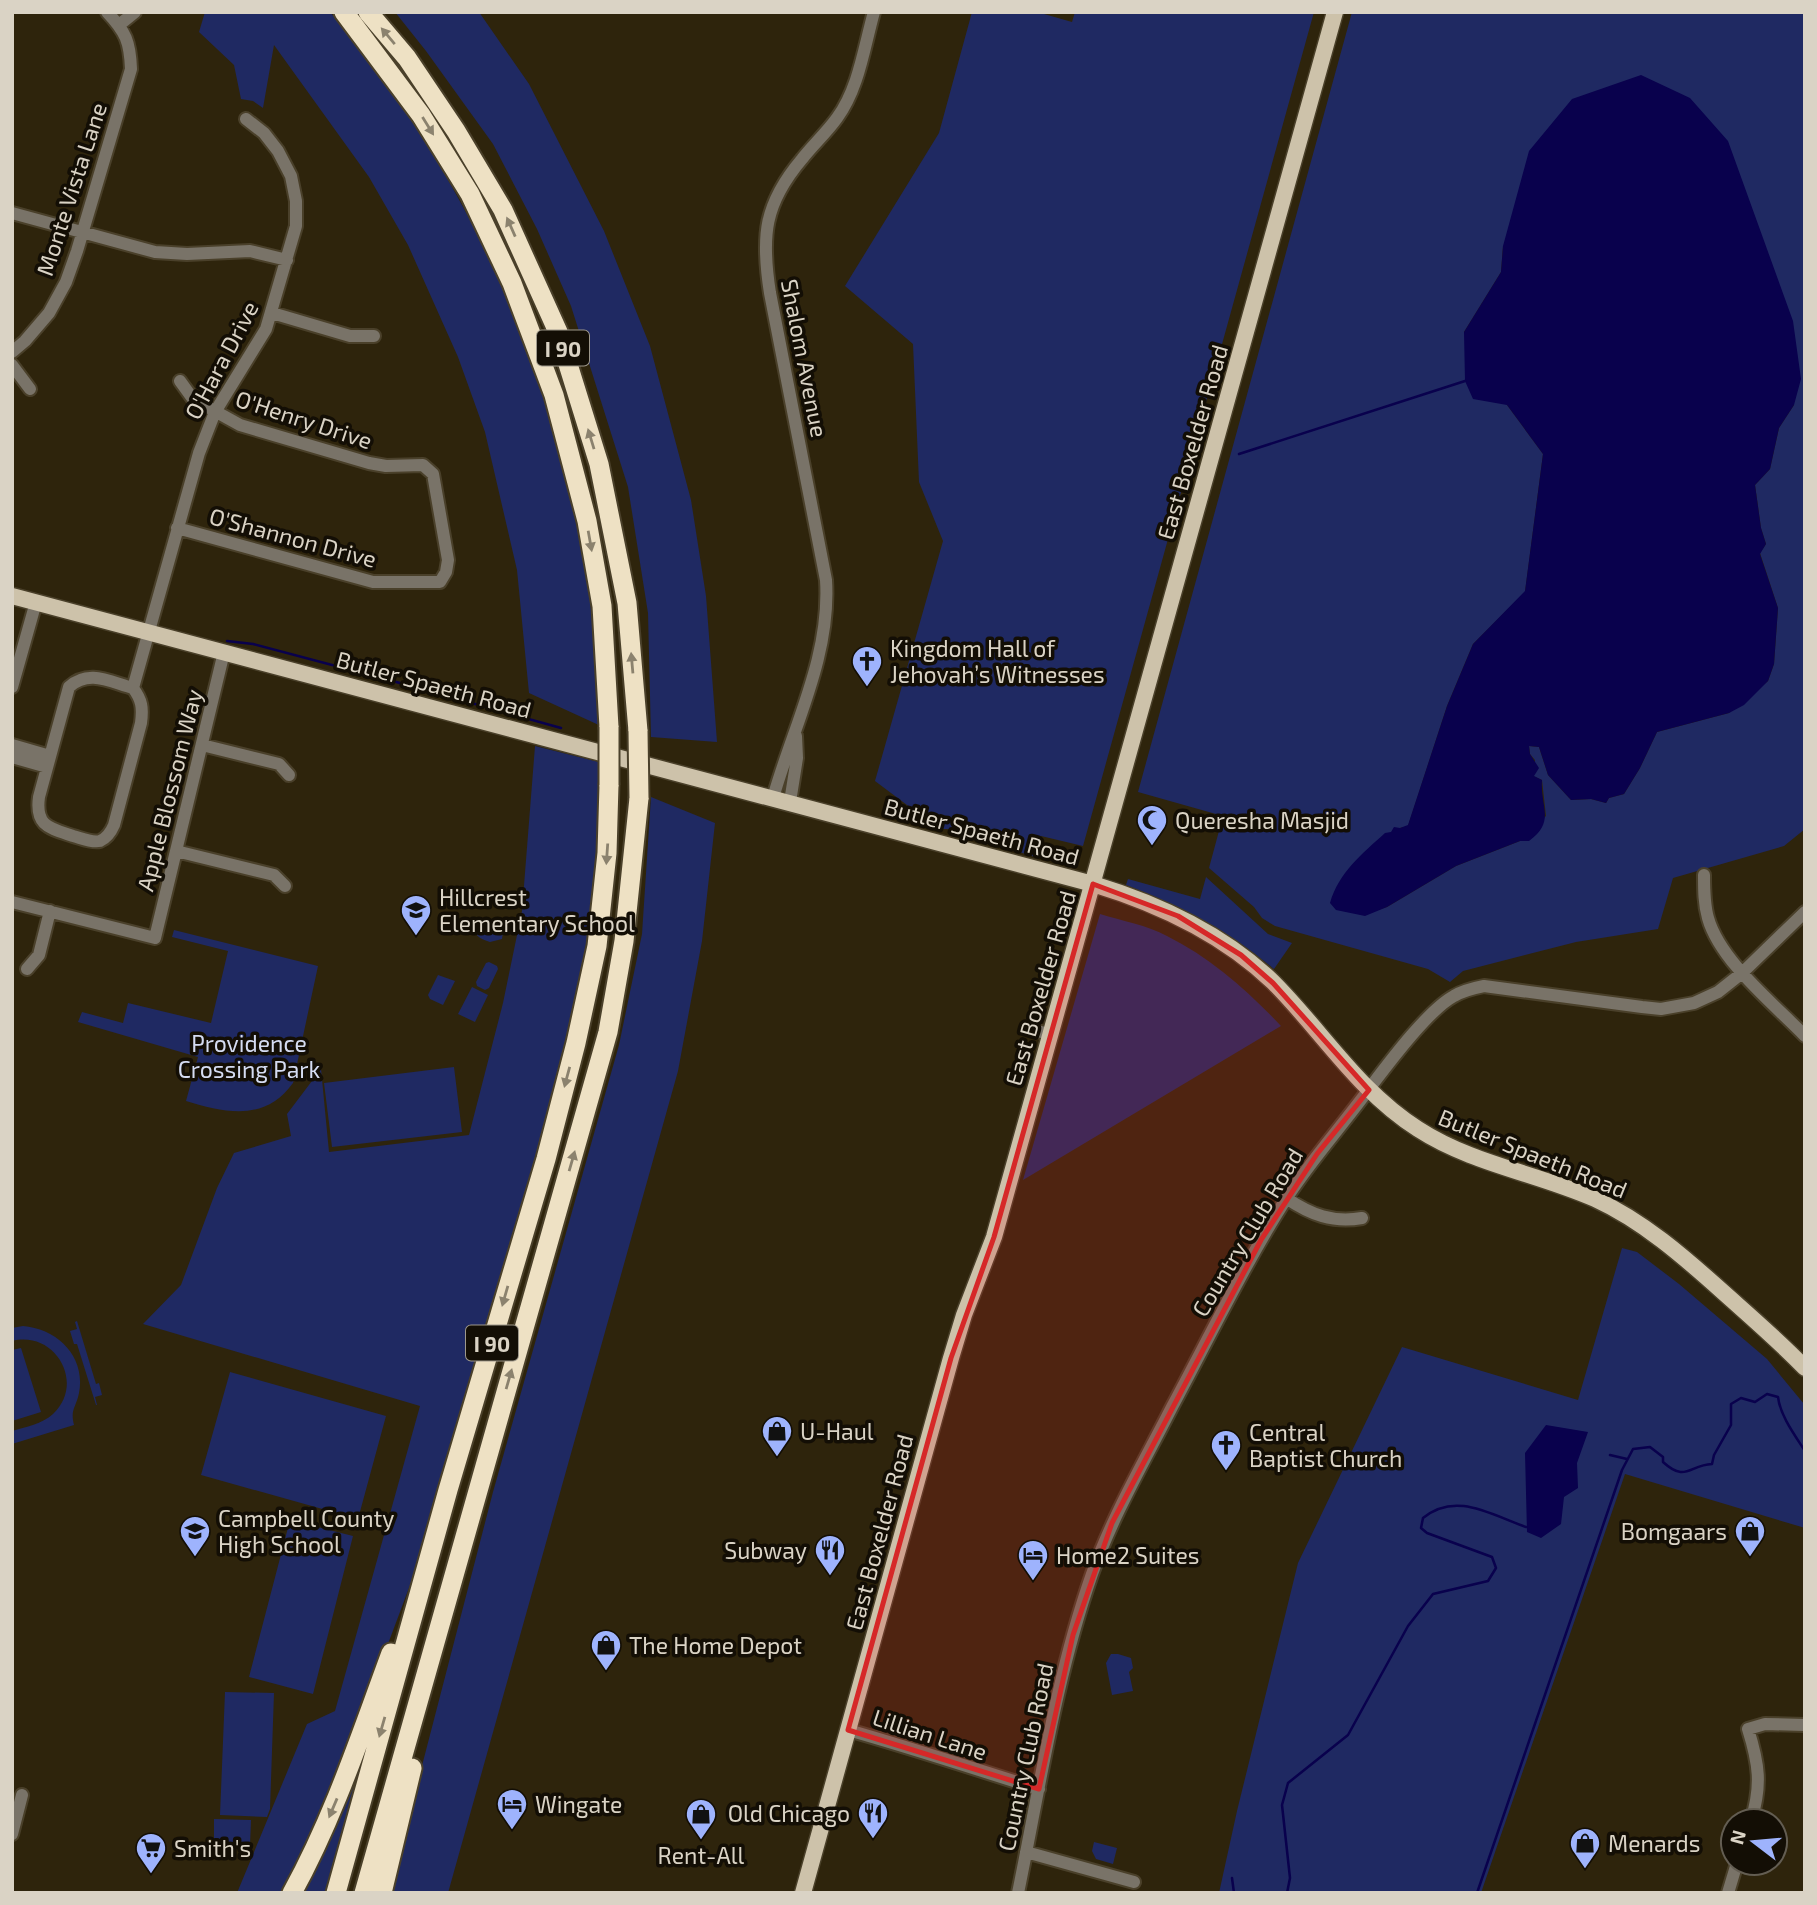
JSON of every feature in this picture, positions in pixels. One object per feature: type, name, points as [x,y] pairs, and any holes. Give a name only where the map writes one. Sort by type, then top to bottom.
[{"type":"highway","name":"I 90","points":[[336,1893],[448,1490],[546,1159],[576,1043],[597,946],[607,853],[610,785],[601,606],[587,521],[554,395],[512,283],[470,194],[421,115],[344,12]]},
{"type":"highway","name":"I 90","points":[[363,1893],[608,1031],[624,941],[639,798],[638,731],[626,603],[599,464],[558,332],[503,209],[456,131],[407,58],[368,12]]},
{"type":"highway","name":"I 90","points":[[383,1893],[496,1422]]},
{"type":"highway","name":"I 90","points":[[292,1893],[339,1794],[448,1490]]},
{"type":"main road","name":"East Boxelder Road","points":[[803,1893],[957,1336],[994,1237],[1335,12]]},
{"type":"main road","name":"Butler Spaeth Road","points":[[12,596],[1093,884],[1178,916],[1217,938],[1273,983],[1369,1090],[1418,1129],[1451,1148],[1482,1161],[1595,1199],[1639,1223],[1703,1274],[1805,1368]]},
{"type":"street","name":"Monte Vista Lane","points":[[12,352],[49,313],[66,282],[131,69],[130,46],[119,25],[107,12]]},
{"type":"street","points":[[119,25],[135,12]]},
{"type":"street","name":"Shalom Avenue","points":[[773,798],[785,755],[796,735],[824,634],[828,603],[826,580],[771,293],[765,258],[765,238],[774,199],[799,162],[837,118],[848,99],[874,12]]},
{"type":"street","name":"O'Hara Drive","points":[[133,688],[199,453],[215,412],[266,329],[296,226],[296,201],[291,176],[278,150],[264,133],[246,119]]},
{"type":"street","points":[[12,213],[155,253],[250,251],[288,260]]},
{"type":"street","points":[[272,313],[350,336],[374,336]]},
{"type":"street","points":[[12,365],[30,389]]},
{"type":"street","name":"O'Henry Drive","points":[[180,382],[193,399],[240,425],[369,463],[423,465],[433,474],[448,560],[446,572],[440,582]]},
{"type":"street","name":"O'Shannon Drive","points":[[177,528],[373,582],[440,582]]},
{"type":"street","points":[[12,687],[36,602]]},
{"type":"street","name":"Apple Blossom Way","points":[[50,911],[155,938],[225,652]]},
{"type":"street","points":[[90,676],[133,688],[143,708],[141,723],[110,834],[102,841],[93,842],[48,828],[37,810],[69,687],[78,679],[90,676]]},
{"type":"street","name":"Shalom Avenue","points":[[790,802],[797,758],[796,735]]},
{"type":"street","points":[[12,745],[49,761]]},
{"type":"street","points":[[202,745],[278,764],[289,775]]},
{"type":"street","points":[[12,757],[49,761]]},
{"type":"street","points":[[176,851],[274,875],[285,886]]},
{"type":"street","points":[[1704,875],[1709,921],[1725,953],[1805,1036]]},
{"type":"street","points":[[12,902],[50,911],[39,955],[27,968]]},
{"type":"street","name":"Country Club Road","points":[[1018,1893],[1055,1707],[1073,1635],[1108,1533],[1142,1463],[1261,1240],[1317,1154],[1433,1014],[1452,997],[1468,989],[1484,986],[1661,1009],[1694,1003],[1718,992],[1742,973],[1805,912]]},
{"type":"street","points":[[1028,1029],[1050,1034]]},
{"type":"street","points":[[1286,1198],[1313,1214],[1330,1220],[1362,1218]]},
{"type":"street","points":[[1755,1807],[1760,1773],[1748,1729],[1765,1724],[1805,1725]]},
{"type":"street","name":"Lillian Lane","points":[[848,1730],[1039,1788]]},
{"type":"street","points":[[12,1834],[22,1795]]},
{"type":"street","points":[[1026,1852],[1135,1882]]},
{"type":"highlighted area","points":[[1093,884],[1178,916],[1241,955],[1273,983],[1369,1090],[1317,1154],[1261,1240],[1112,1523],[1073,1635],[1039,1789],[848,1730],[951,1358],[994,1237]]},
{"type":"green space","points":[[205,12],[330,12],[421,135],[459,200],[494,268],[523,338],[549,409],[569,483],[587,579],[601,726],[529,693],[517,570],[485,432],[458,357],[408,245],[369,177],[274,45],[263,108],[253,101],[241,99],[234,65],[199,32]]},
{"type":"green space","points":[[395,12],[479,12],[529,84],[604,231],[650,346],[691,500],[706,596],[717,742],[651,737],[648,613],[628,487],[571,306],[537,229],[493,144]]},
{"type":"green space","points":[[972,12],[1037,12],[1072,22],[1075,12],[1314,12],[1083,846],[1041,836],[1035,857],[948,829],[939,829],[875,781],[943,541],[919,482],[913,344],[845,286],[939,133]]},
{"type":"green space","points":[[1352,12],[1805,12],[1805,829],[1784,846],[1673,878],[1658,929],[1576,942],[1463,971],[1450,982],[1428,969],[1275,926],[1262,918],[1254,907],[1209,868],[1223,816],[1138,792]],"holes":[[[1503,246],[1794,405],[1779,428],[1770,469],[1755,485],[1766,544],[1760,553],[1778,608],[1774,664],[1768,681],[1729,713],[1657,732],[1624,794],[1609,798],[1606,803],[1591,799],[1571,800],[1548,775],[1539,747],[1529,746],[1530,754],[1535,760],[1533,776],[1542,780],[1546,816],[1520,841],[1456,866],[1387,907],[1371,912],[1400,828],[1408,826],[1447,706],[1473,644],[1525,592],[1543,454],[1507,405],[1464,332],[1501,272]]]},
{"type":"green space","points":[[535,746],[603,763],[600,853],[588,946],[565,1054],[431,1529],[321,1823],[285,1893],[237,1893],[307,1724],[335,1711],[420,1406],[143,1324],[181,1285],[217,1188],[234,1153],[291,1136],[287,1114],[321,1069],[329,1152],[469,1135],[503,1003],[522,911]]},
{"type":"green space","points":[[651,797],[715,823],[702,941],[678,1071],[448,1893],[389,1893],[493,1492],[619,1045],[642,934]]},
{"type":"green space","points":[[1206,877],[1268,934],[1292,943],[1274,969],[1204,921],[1126,885],[1128,879],[1200,899]]},
{"type":"green space","points":[[1100,914],[1151,929],[1199,954],[1228,976],[1281,1026],[1023,1180]]},
{"type":"green space","points":[[477,919],[493,921],[503,932],[502,939],[490,942],[478,936],[473,924]]},
{"type":"green space","name":"Providence Crossing Park","points":[[174,930],[318,966],[293,1083],[270,1104],[257,1109],[230,1111],[186,1101],[198,1057],[78,1022],[82,1012],[123,1023],[128,1003],[211,1023],[228,951],[172,937]]},
{"type":"green space","points":[[489,962],[498,969],[489,988],[485,990],[477,986],[476,982]]},
{"type":"green space","points":[[438,975],[455,981],[443,1005],[430,999],[428,995]]},
{"type":"green space","points":[[472,987],[488,995],[475,1022],[458,1014]]},
{"type":"green space","points":[[454,1067],[462,1132],[332,1147],[324,1083]]},
{"type":"green space","points":[[1622,1248],[1637,1252],[1679,1284],[1767,1359],[1804,1404],[1805,1528],[1625,1474],[1481,1893],[1219,1893],[1298,1563],[1402,1347],[1578,1400]]},
{"type":"green space","points":[[77,1321],[96,1384],[99,1383],[102,1395],[95,1397],[97,1405],[77,1344],[74,1344],[70,1331],[77,1329]]},
{"type":"green space","points":[[23,1326],[48,1333],[67,1347],[78,1368],[79,1393],[73,1412],[74,1425],[12,1444],[12,1431],[34,1425],[53,1414],[62,1402],[67,1388],[66,1374],[53,1351],[41,1343],[12,1341],[12,1328]]},
{"type":"green space","points":[[21,1348],[41,1412],[12,1421],[12,1350]]},
{"type":"green space","points":[[230,1372],[386,1416],[358,1519],[201,1475]]},
{"type":"green space","points":[[290,1520],[353,1536],[313,1694],[249,1677]]},
{"type":"green space","points":[[1111,1654],[1131,1658],[1133,1668],[1129,1672],[1133,1691],[1112,1695],[1106,1663]]},
{"type":"green space","points":[[225,1692],[274,1693],[270,1809],[267,1817],[220,1815]]},
{"type":"green space","points":[[374,1723],[328,1893],[302,1893],[316,1871]]},
{"type":"green space","points":[[214,1819],[251,1820],[250,1845],[214,1844]]},
{"type":"green space","points":[[1094,1842],[1117,1848],[1113,1864],[1096,1859],[1092,1851]]},
{"type":"shaded area","points":[[1641,75],[1690,98],[1728,141],[1793,321],[1801,379],[1794,405],[1779,428],[1770,469],[1755,485],[1766,544],[1760,554],[1778,608],[1774,664],[1768,681],[1744,705],[1729,713],[1657,732],[1624,794],[1609,798],[1606,803],[1591,799],[1571,800],[1548,775],[1539,747],[1529,746],[1530,754],[1539,768],[1534,776],[1542,780],[1545,813],[1542,827],[1529,841],[1520,841],[1456,866],[1387,907],[1365,916],[1336,910],[1330,903],[1339,882],[1352,864],[1385,833],[1391,832],[1394,827],[1408,825],[1447,706],[1473,644],[1525,591],[1543,454],[1507,405],[1473,399],[1465,381],[1464,332],[1501,272],[1503,246],[1529,151],[1572,99]]},
{"type":"shaded area","points":[[1546,1425],[1588,1432],[1577,1463],[1578,1488],[1564,1497],[1561,1524],[1541,1538],[1527,1532],[1525,1453]]},
{"type":"waterway","points":[[1239,454],[1465,381]]},
{"type":"waterway","points":[[227,641],[253,644],[366,674]]},
{"type":"waterway","points":[[382,678],[561,728]]},
{"type":"waterway","points":[[1477,1893],[1622,1470],[1633,1449],[1650,1447],[1663,1457],[1663,1462],[1677,1471],[1683,1472],[1712,1464],[1714,1455],[1731,1425],[1731,1404],[1741,1398],[1755,1402],[1767,1394],[1778,1397],[1785,1418],[1805,1451]]},
{"type":"waterway","points":[[1610,1455],[1627,1459]]},
{"type":"waterway","points":[[1287,1893],[1290,1878],[1282,1805],[1288,1783],[1348,1735],[1408,1626],[1433,1594],[1488,1581],[1496,1568],[1492,1557],[1427,1533],[1421,1528],[1423,1518],[1435,1510],[1461,1506],[1487,1512],[1526,1527]]},
{"type":"waterway","points":[[1232,1878],[1234,1893]]},
{"type":"place","name":"Kingdom Hall of Jehovah’s Witnesses","points":[[867,688]]},
{"type":"place","name":"Queresha Masjid","points":[[1152,847]]},
{"type":"place","name":"Hillcrest Elementary School","points":[[416,937]]},
{"type":"place","name":"U-Haul","points":[[777,1458]]},
{"type":"place","name":"Central Baptist Church","points":[[1226,1472]]},
{"type":"place","name":"Campbell County High School","points":[[195,1558]]},
{"type":"place","name":"Bomgaars","points":[[1750,1558]]},
{"type":"place","name":"Subway","points":[[830,1577]]},
{"type":"place","name":"Home2 Suites","points":[[1033,1582]]},
{"type":"place","name":"The Home Depot","points":[[606,1672]]},
{"type":"place","name":"Wingate","points":[[512,1831]]},
{"type":"place","name":"Old Chicago","points":[[873,1840]]},
{"type":"place","name":"Rent-All","points":[[701,1841]]},
{"type":"place","name":"Menards","points":[[1585,1870]]},
{"type":"place","name":"Smith's","points":[[151,1875]]}]
